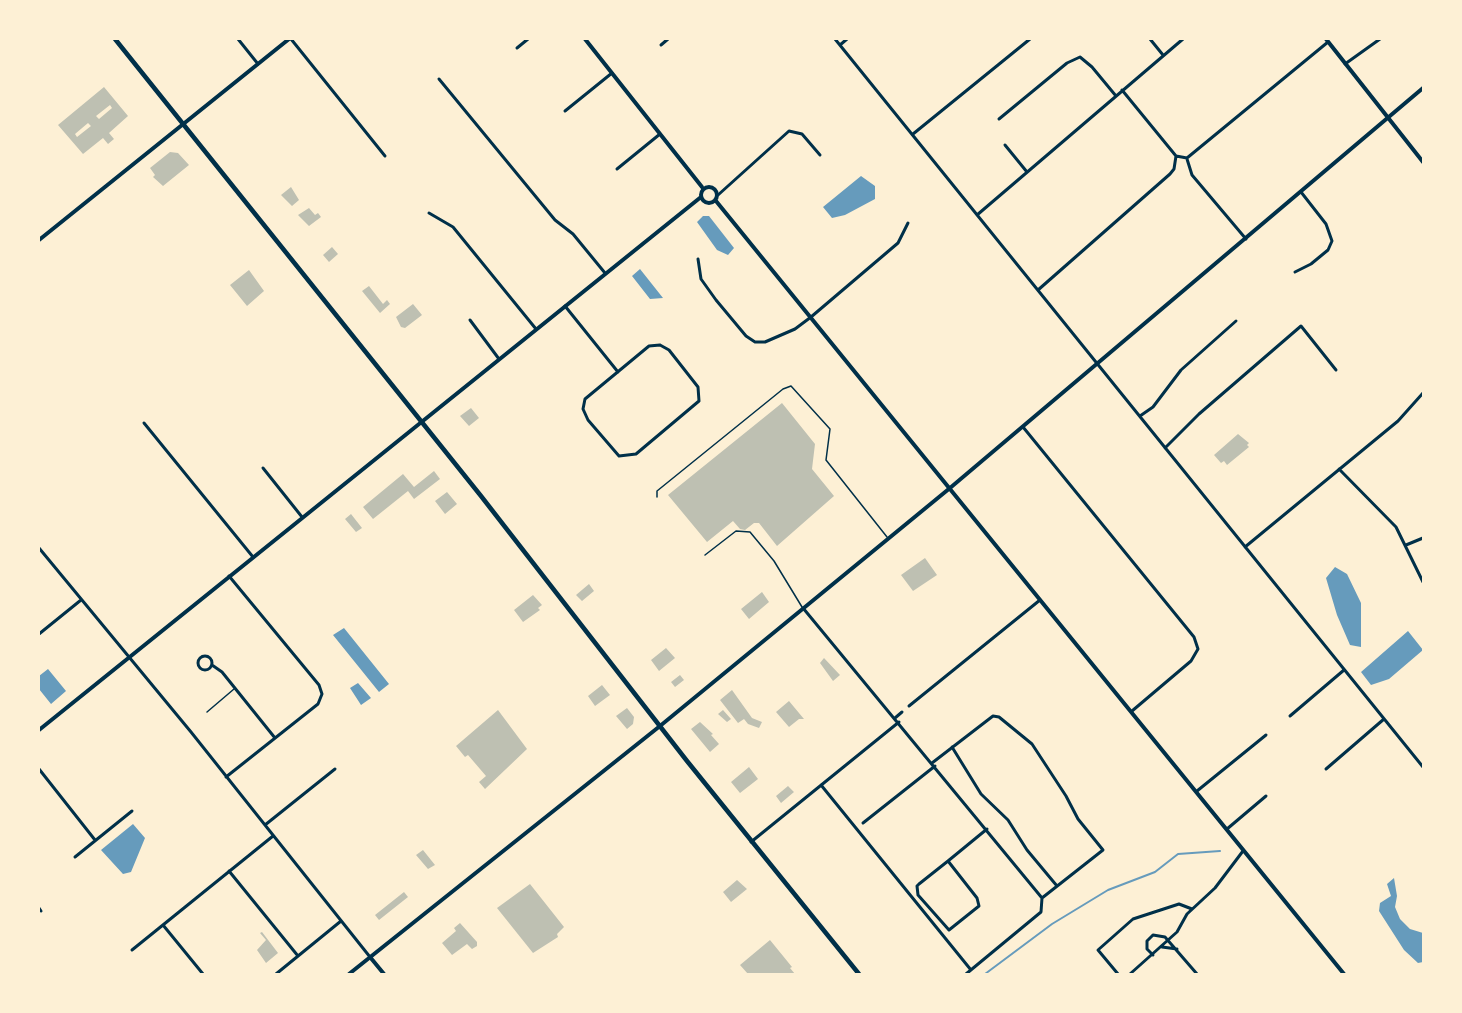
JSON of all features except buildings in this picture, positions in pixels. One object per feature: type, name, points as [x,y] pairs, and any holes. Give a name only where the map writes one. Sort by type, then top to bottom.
[{"type":"main road","points":[[115,39],[859,974]]},
{"type":"street","points":[[238,39],[258,64]]},
{"type":"street","points":[[39,240],[290,39],[385,156]]},
{"type":"street","points":[[517,48],[528,39]]},
{"type":"street","points":[[585,39],[702,187],[718,195]]},
{"type":"street","points":[[661,45],[668,39]]},
{"type":"street","points":[[835,39],[1423,767]]},
{"type":"street","points":[[840,45],[847,39]]},
{"type":"street","points":[[912,135],[1030,39]]},
{"type":"street","points":[[1150,39],[1163,55]]},
{"type":"street","points":[[977,215],[1183,39]]},
{"type":"street","points":[[1345,64],[1380,39]]},
{"type":"street","points":[[1185,159],[1327,41],[1423,162]]},
{"type":"street","points":[[999,119],[1067,63],[1080,57],[1092,67],[1116,96]]},
{"type":"street","points":[[566,111],[612,73]]},
{"type":"street","points":[[440,79],[555,220],[573,234],[605,273]]},
{"type":"street","points":[[349,974],[660,726],[950,488],[1423,88]]},
{"type":"street","points":[[1122,90],[1176,156],[1185,159],[1192,175],[1246,239]]},
{"type":"street","points":[[716,201],[718,195],[789,131],[805,136],[820,155]]},
{"type":"street","points":[[617,169],[660,134]]},
{"type":"street","points":[[1005,145],[1027,172]]},
{"type":"street","points":[[1038,290],[1170,174],[1174,169],[1176,156]]},
{"type":"street","points":[[702,187],[699,192],[701,196],[711,203],[716,201]]},
{"type":"street","points":[[1295,272],[1304,269],[1328,250],[1332,241],[1326,224],[1300,192]]},
{"type":"street","points":[[39,730],[701,196]]},
{"type":"street","points":[[716,201],[1344,974]]},
{"type":"street","points":[[429,213],[453,227],[536,329]]},
{"type":"street","points":[[698,259],[698,272],[703,282],[746,336],[758,342],[774,339],[811,317],[898,243],[908,223]]},
{"type":"street","points":[[564,306],[618,372]]},
{"type":"street","points":[[470,320],[499,359]]},
{"type":"street","points":[[1140,416],[1153,407],[1181,370],[1236,321]]},
{"type":"street","points":[[1166,448],[1200,414],[1300,326],[1336,370]]},
{"type":"street","points":[[660,345],[669,350],[698,387],[701,395],[696,405],[662,433],[636,454],[625,457],[616,454],[588,420],[583,409],[587,396],[618,372],[649,346],[660,345]]},
{"type":"street","points":[[1245,547],[1398,421],[1423,393]]},
{"type":"street","points":[[144,423],[253,557]]},
{"type":"street","points":[[1023,427],[1194,637],[1198,649],[1191,661],[1132,711]]},
{"type":"street","points":[[263,468],[302,517]]},
{"type":"street","points":[[1339,469],[1396,527],[1423,582]]},
{"type":"street","points":[[1406,545],[1423,538]]},
{"type":"street","points":[[39,549],[384,974]]},
{"type":"street","points":[[226,777],[318,704],[322,694],[320,685],[229,576]]},
{"type":"street","points":[[39,634],[81,600]]},
{"type":"street","points":[[909,706],[1040,600]]},
{"type":"street","points":[[803,608],[1042,898],[1041,912],[966,974]]},
{"type":"street","points":[[212,665],[206,670],[201,669],[198,660],[201,656],[209,656],[212,665],[222,672],[275,738]]},
{"type":"street","points":[[1290,716],[1344,670]]},
{"type":"street","points":[[895,718],[902,712]]},
{"type":"street","points":[[863,823],[934,765],[952,747],[993,716],[999,717],[1032,744],[1078,819],[1103,850],[1042,898]]},
{"type":"street","points":[[1326,769],[1384,719]]},
{"type":"street","points":[[752,842],[898,722]]},
{"type":"street","points":[[1197,791],[1266,735]]},
{"type":"street","points":[[952,747],[981,794],[1008,820],[1027,850],[1057,886]]},
{"type":"street","points":[[39,769],[96,840]]},
{"type":"street","points":[[265,825],[335,769]]},
{"type":"street","points":[[820,785],[971,970]]},
{"type":"street","points":[[1227,829],[1266,796]]},
{"type":"street","points":[[75,857],[132,811]]},
{"type":"street","points":[[948,861],[979,901],[976,909],[951,929],[946,928],[918,896],[916,890],[919,884],[987,829]]},
{"type":"street","points":[[132,950],[273,836]]},
{"type":"street","points":[[1130,974],[1170,940],[1192,909],[1215,888],[1244,850]]},
{"type":"street","points":[[229,871],[298,956]]},
{"type":"street","points":[[1118,974],[1098,950],[1133,919],[1179,904],[1192,909]]},
{"type":"street","points":[[276,974],[341,921]]},
{"type":"street","points":[[163,924],[203,974]]},
{"type":"street","points":[[1153,955],[1147,949],[1150,937],[1158,934],[1170,940],[1197,974]]},
{"type":"street","points":[[1162,947],[1177,949]]},
{"type":"lane","points":[[657,497],[657,491],[783,389],[791,386],[830,429],[826,460],[888,538]]},
{"type":"lane","points":[[705,555],[736,531],[750,532],[774,561],[803,608]]},
{"type":"lane","points":[[207,712],[235,688]]},
{"type":"water","points":[[861,176],[875,186],[875,199],[845,215],[832,218],[823,207]]},
{"type":"water","points":[[703,216],[709,216],[734,248],[728,255],[717,250],[697,222]]},
{"type":"water","points":[[640,269],[663,298],[650,299],[632,276]]},
{"type":"water","points":[[1335,567],[1347,574],[1361,603],[1361,647],[1350,645],[1337,615],[1326,578]]},
{"type":"water","points":[[344,628],[389,684],[379,692],[333,635]]},
{"type":"water","points":[[1408,631],[1423,650],[1389,679],[1371,685],[1361,672]]},
{"type":"water","points":[[48,669],[66,691],[51,704],[39,689],[39,676]]},
{"type":"water","points":[[358,683],[371,698],[361,705],[350,688]]},
{"type":"water","points":[[133,824],[145,838],[131,872],[123,874],[101,850]]},
{"type":"water","points":[[1394,878],[1397,896],[1395,907],[1400,919],[1410,929],[1423,933],[1423,962],[1418,963],[1404,950],[1379,911],[1380,903],[1391,896],[1387,884]]},
{"type":"waterway","points":[[985,974],[1052,924],[1108,890],[1155,872],[1178,854],[1220,851]]}]
